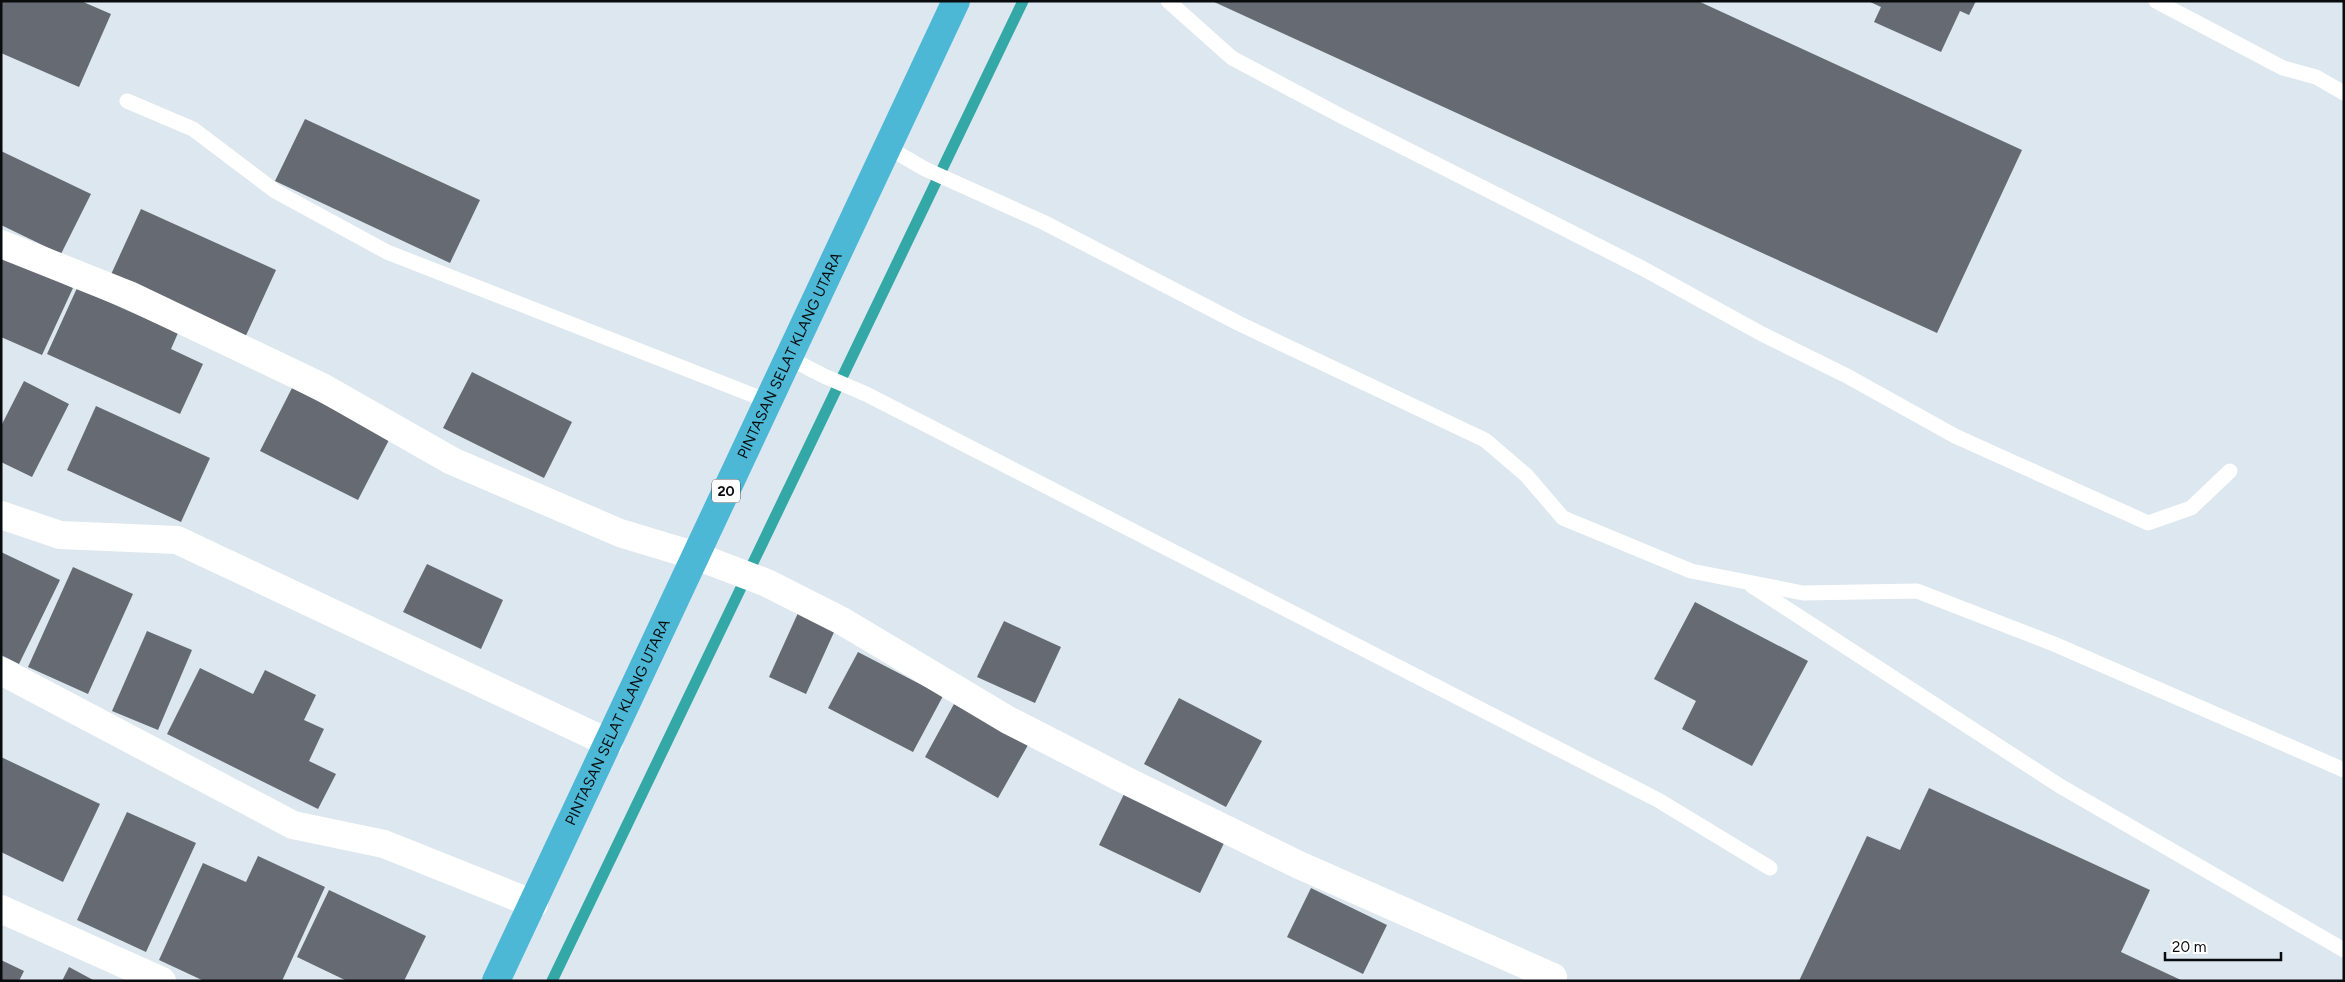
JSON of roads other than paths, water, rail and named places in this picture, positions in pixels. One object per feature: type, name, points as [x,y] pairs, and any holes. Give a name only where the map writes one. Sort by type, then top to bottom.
[{"type":"highway","name":"PINTASAN SELAT KLANG UTARA","points":[[496,981],[534,904],[956,1]]},
{"type":"street","points":[[1,244],[129,295],[322,387],[452,461],[620,533],[696,556],[767,583],[842,621],[1008,720],[1131,783],[1299,865],[1553,977]]},
{"type":"street","points":[[1,516],[60,535],[177,540],[609,743]]},
{"type":"street","points":[[1,671],[293,825],[384,844],[534,904]]},
{"type":"street","points":[[1,908],[162,981]]},
{"type":"lane","points":[[1168,1],[1232,58],[1334,113],[1642,268],[1762,334],[1847,376],[1955,436],[2148,523],[2191,508],[2230,471]]},
{"type":"lane","points":[[2156,1],[2283,68],[2316,77],[2344,92]]},
{"type":"lane","points":[[127,101],[193,129],[275,191],[387,252],[768,401]]},
{"type":"lane","points":[[888,147],[925,169],[1043,222],[1240,324],[1485,440],[1526,475],[1563,518],[1691,571],[1803,593],[1917,591],[2054,644],[2344,770]]},
{"type":"lane","points":[[789,358],[866,394],[1658,800],[1770,868]]},
{"type":"lane","points":[[1744,581],[2060,786],[2344,950]]},
{"type":"waterway","points":[[552,981],[1023,1]]}]
